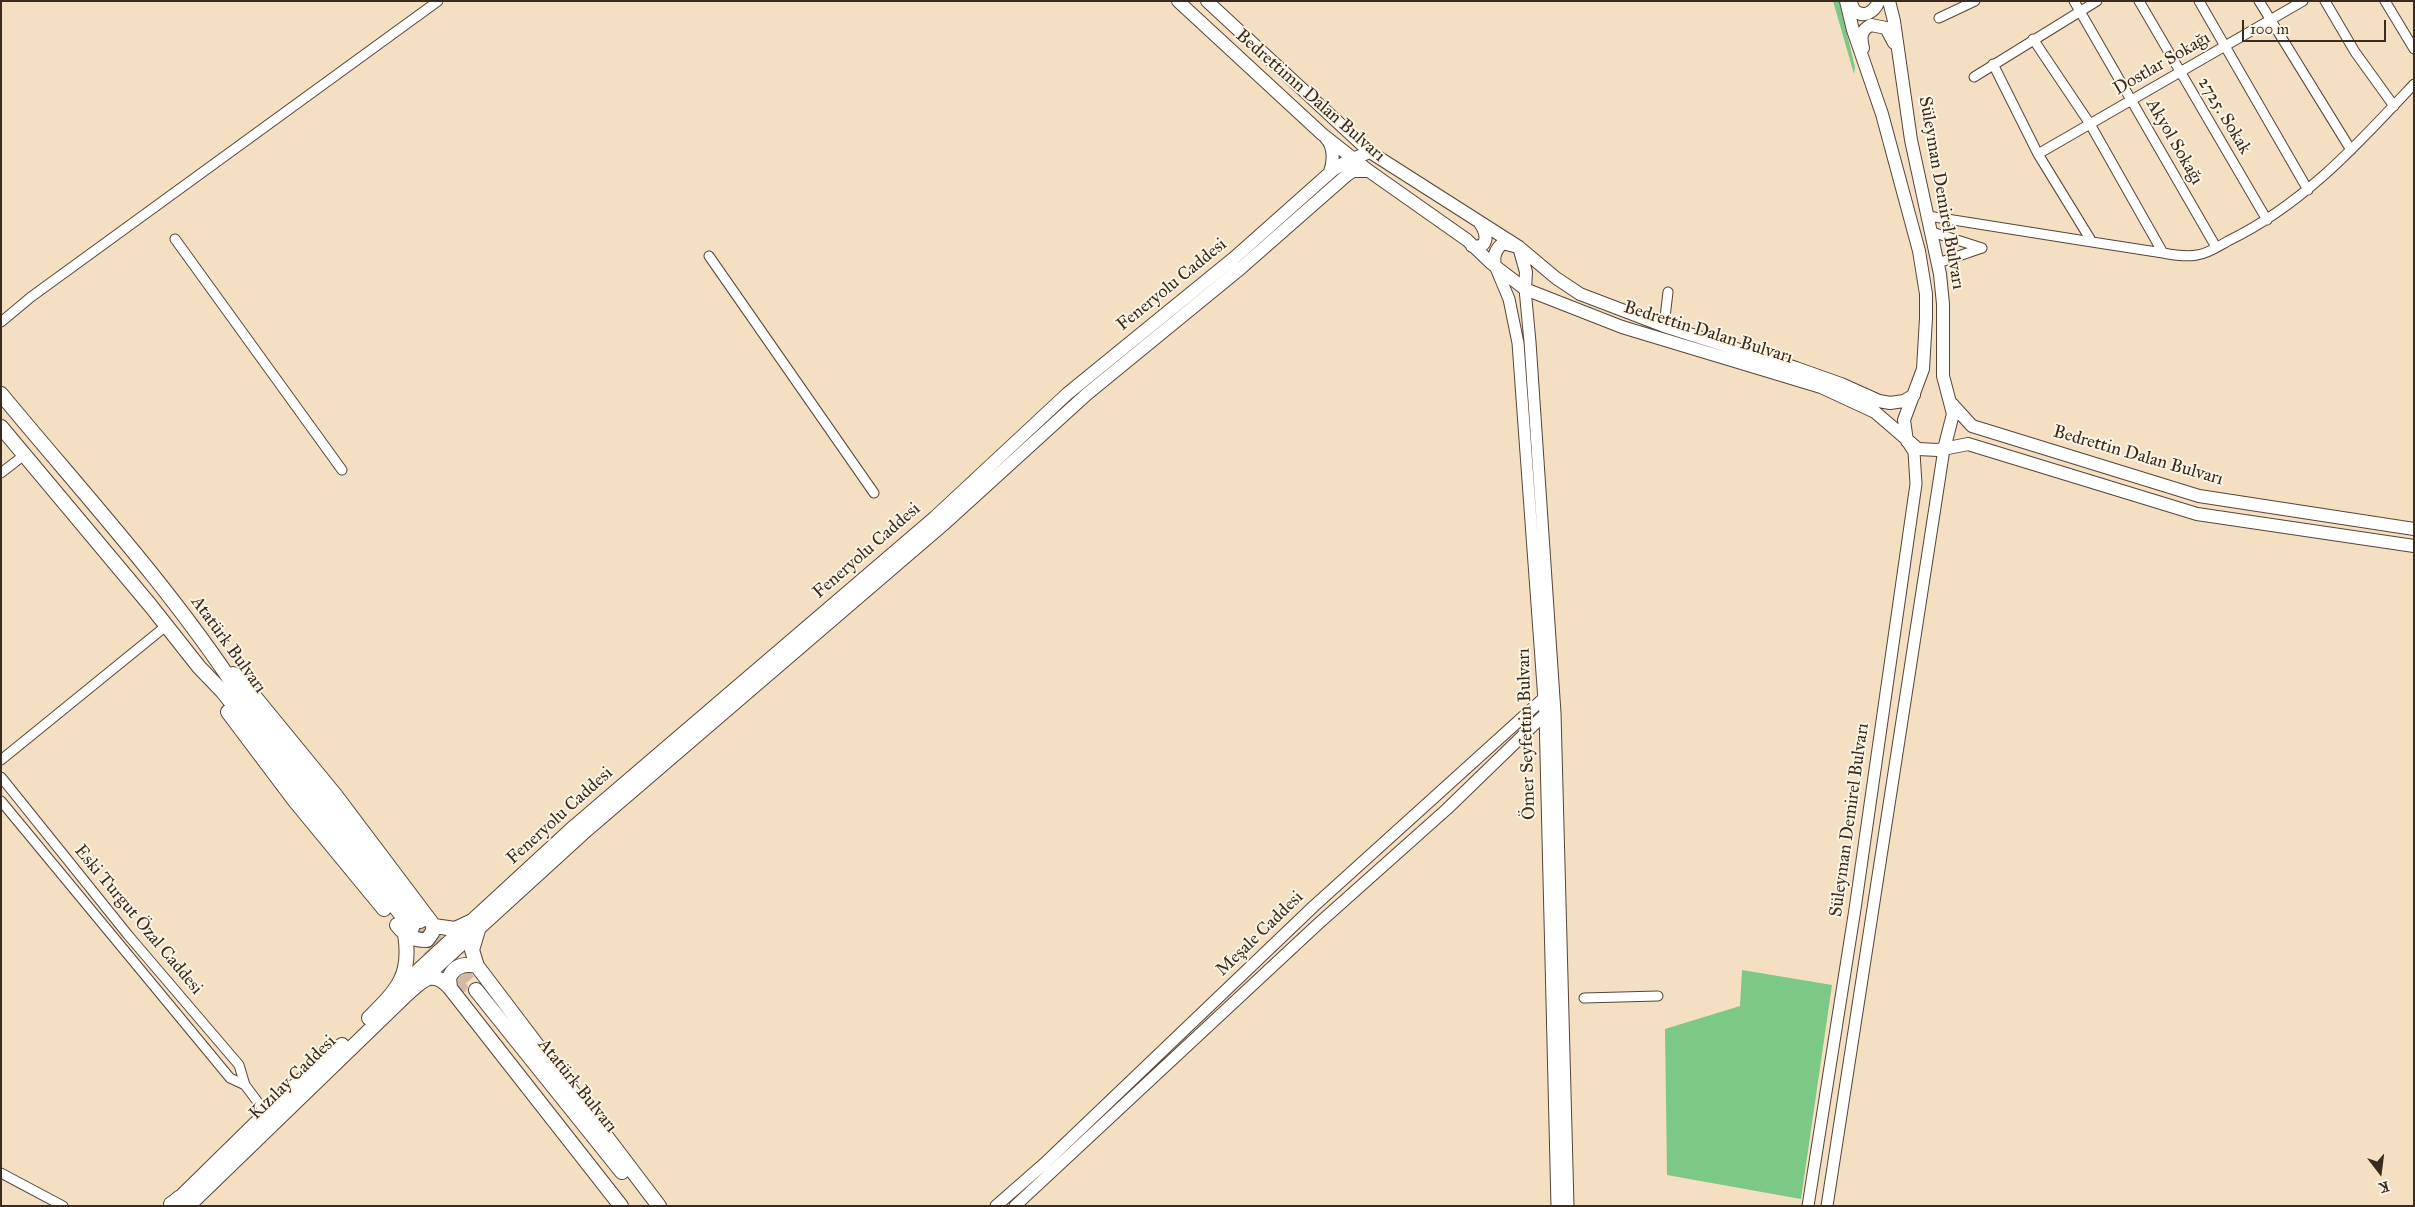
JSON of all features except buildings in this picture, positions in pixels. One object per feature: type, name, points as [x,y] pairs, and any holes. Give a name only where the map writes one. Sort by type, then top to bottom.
[{"type":"main road","name":"Bedrettimn Dalan Bulvarı","points":[[1178,1],[1322,134],[1369,171],[1472,246],[1495,266]]},
{"type":"main road","name":"Bedrettimn Dalan Bulvarı","points":[[1207,1],[1370,152],[1519,247]]},
{"type":"main road","name":"Süleyman Demirel Bulvarı","points":[[1846,1],[1853,30],[1882,114],[1919,251],[1926,294],[1923,369],[1904,420],[1907,441]]},
{"type":"main road","points":[[1850,1],[1854,10],[1863,14],[1870,12],[1878,1]]},
{"type":"main road","name":"Süleyman Demirel Bulvarı","points":[[1888,1],[1900,57],[1912,140],[1938,263],[1943,304],[1943,376],[1952,404],[1953,414],[1944,449]]},
{"type":"main road","points":[[1866,64],[1861,36],[1866,28],[1871,26],[1886,28],[1900,57]]},
{"type":"main road","points":[[1322,134],[1331,143],[1333,164],[1330,172]]},
{"type":"main road","name":"Feneryolu Caddesi","points":[[424,979],[474,926],[621,780],[935,517],[1066,394],[1234,258],[1330,172],[1370,152]]},
{"type":"main road","name":"Feneryolu Caddesi","points":[[396,990],[583,834],[943,525],[1087,394],[1241,268],[1347,175],[1353,171],[1369,171]]},
{"type":"main road","points":[[1472,246],[1480,246],[1486,240],[1485,231],[1479,222]]},
{"type":"main road","points":[[1495,266],[1493,258],[1497,248],[1503,243],[1519,247],[1526,272],[1525,289]]},
{"type":"main road","name":"Bedrettin Dalan Bulvarı","points":[[1519,247],[1556,278],[1580,294],[1664,326],[1796,368],[1841,384],[1879,401],[1890,403],[1904,401],[1914,395]]},
{"type":"main road","name":"Bedrettin Dalan Bulvarı","points":[[1495,266],[1525,289],[1622,326],[1821,387],[1875,412],[1907,441]]},
{"type":"main road","name":"Atatürk Bulvarı","points":[[1,394],[141,560],[214,656],[238,693],[412,928]]},
{"type":"main road","name":"Bedrettin Dalan Bulvarı","points":[[1952,404],[1972,426],[2199,496],[2414,528]]},
{"type":"main road","name":"Atatürk Bulvarı","points":[[1,427],[23,456],[150,604],[199,667],[216,697],[295,801],[412,928]]},
{"type":"main road","points":[[1907,441],[1923,450],[1944,449]]},
{"type":"main road","name":"Bedrettin Dalan Bulvarı","points":[[1944,449],[1968,444],[2197,514],[2414,546]]},
{"type":"main road","points":[[214,656],[250,691],[336,796],[434,926],[455,928],[474,926],[472,950],[477,966],[659,1206]]},
{"type":"main road","points":[[412,928],[412,939],[427,940],[434,926]]},
{"type":"main road","points":[[396,990],[408,962],[412,928]]},
{"type":"main road","points":[[450,988],[448,978],[454,969],[464,964],[477,966]]},
{"type":"main road","points":[[424,979],[439,977],[450,988],[621,1206]]},
{"type":"main road","name":"Kızılay Caddesi","points":[[177,1204],[424,979]]},
{"type":"main road","name":"Kızılay Caddesi","points":[[177,1204],[266,1113],[348,1040],[396,990]]},
{"type":"main road","name":"Atatürk Bulvarı","points":[[631,1206],[471,992],[649,1206]]},
{"type":"street","points":[[1,322],[36,293],[438,1]]},
{"type":"street","points":[[1939,18],[1975,1]]},
{"type":"street","name":"Akyol Sokağı","points":[[2074,1],[2216,247]]},
{"type":"street","points":[[1974,77],[2033,38],[2097,1]]},
{"type":"street","name":"2725. Sokak","points":[[2140,1],[2179,73],[2267,220]]},
{"type":"street","points":[[2199,1],[2308,190]]},
{"type":"street","points":[[2259,1],[2351,150]]},
{"type":"street","name":"Dostlar Sokağı","points":[[2038,154],[2302,1]]},
{"type":"street","points":[[2325,1],[2356,52],[2394,106]]},
{"type":"street","points":[[2385,1],[2414,49]]},
{"type":"street","points":[[2033,38],[2090,124],[2163,252]]},
{"type":"street","points":[[1993,64],[2038,154],[2092,242]]},
{"type":"street","points":[[1928,216],[2182,256],[2199,255],[2267,220],[2292,204],[2351,150],[2414,84]]},
{"type":"street","points":[[1932,232],[1982,248],[1938,263]]},
{"type":"street","points":[[175,239],[342,470]]},
{"type":"street","points":[[709,256],[874,493]]},
{"type":"street","name":"Ömer Seyfettin Bulvarı","points":[[1495,266],[1503,280],[1509,299],[1518,343],[1549,697]]},
{"type":"street","name":"Ömer Seyfettin Bulvarı","points":[[1525,289],[1530,342],[1550,713],[1568,1206]]},
{"type":"street","points":[[1664,326],[1668,292]]},
{"type":"street","name":"Süleyman Demirel Bulvarı","points":[[1808,1206],[1855,909],[1913,510],[1916,470],[1914,452],[1907,441]]},
{"type":"street","name":"Süleyman Demirel Bulvarı","points":[[1827,1206],[1944,449]]},
{"type":"street","points":[[1,473],[23,456]]},
{"type":"street","points":[[1,760],[166,626]]},
{"type":"street","name":"Meşale Caddesi","points":[[996,1206],[1044,1164],[1314,906],[1549,697]]},
{"type":"street","name":"Ömer Seyfettin Bulvarı","points":[[1550,713],[1557,1206]]},
{"type":"street","name":"Meşale Caddesi","points":[[1014,1206],[1318,924],[1448,809],[1550,713]]},
{"type":"street","name":"Eski Turgut Özal Caddesi","points":[[1,777],[128,935],[238,1065],[245,1085],[266,1113]]},
{"type":"street","name":"Eski Turgut Özal Caddesi","points":[[2,801],[230,1078],[245,1085]]},
{"type":"street","points":[[1584,998],[1658,996]]},
{"type":"street","points":[[1,1173],[63,1206]]},
{"type":"green space","points":[[1833,1],[1839,1],[1855,67],[1854,74]]},
{"type":"green space","points":[[1742,970],[1832,985],[1801,1199],[1667,1175],[1665,1029],[1740,1006]]},
{"type":"tunnel","points":[[420,921],[476,990]]},
{"type":"tunnel","points":[[415,933],[465,994]]}]
